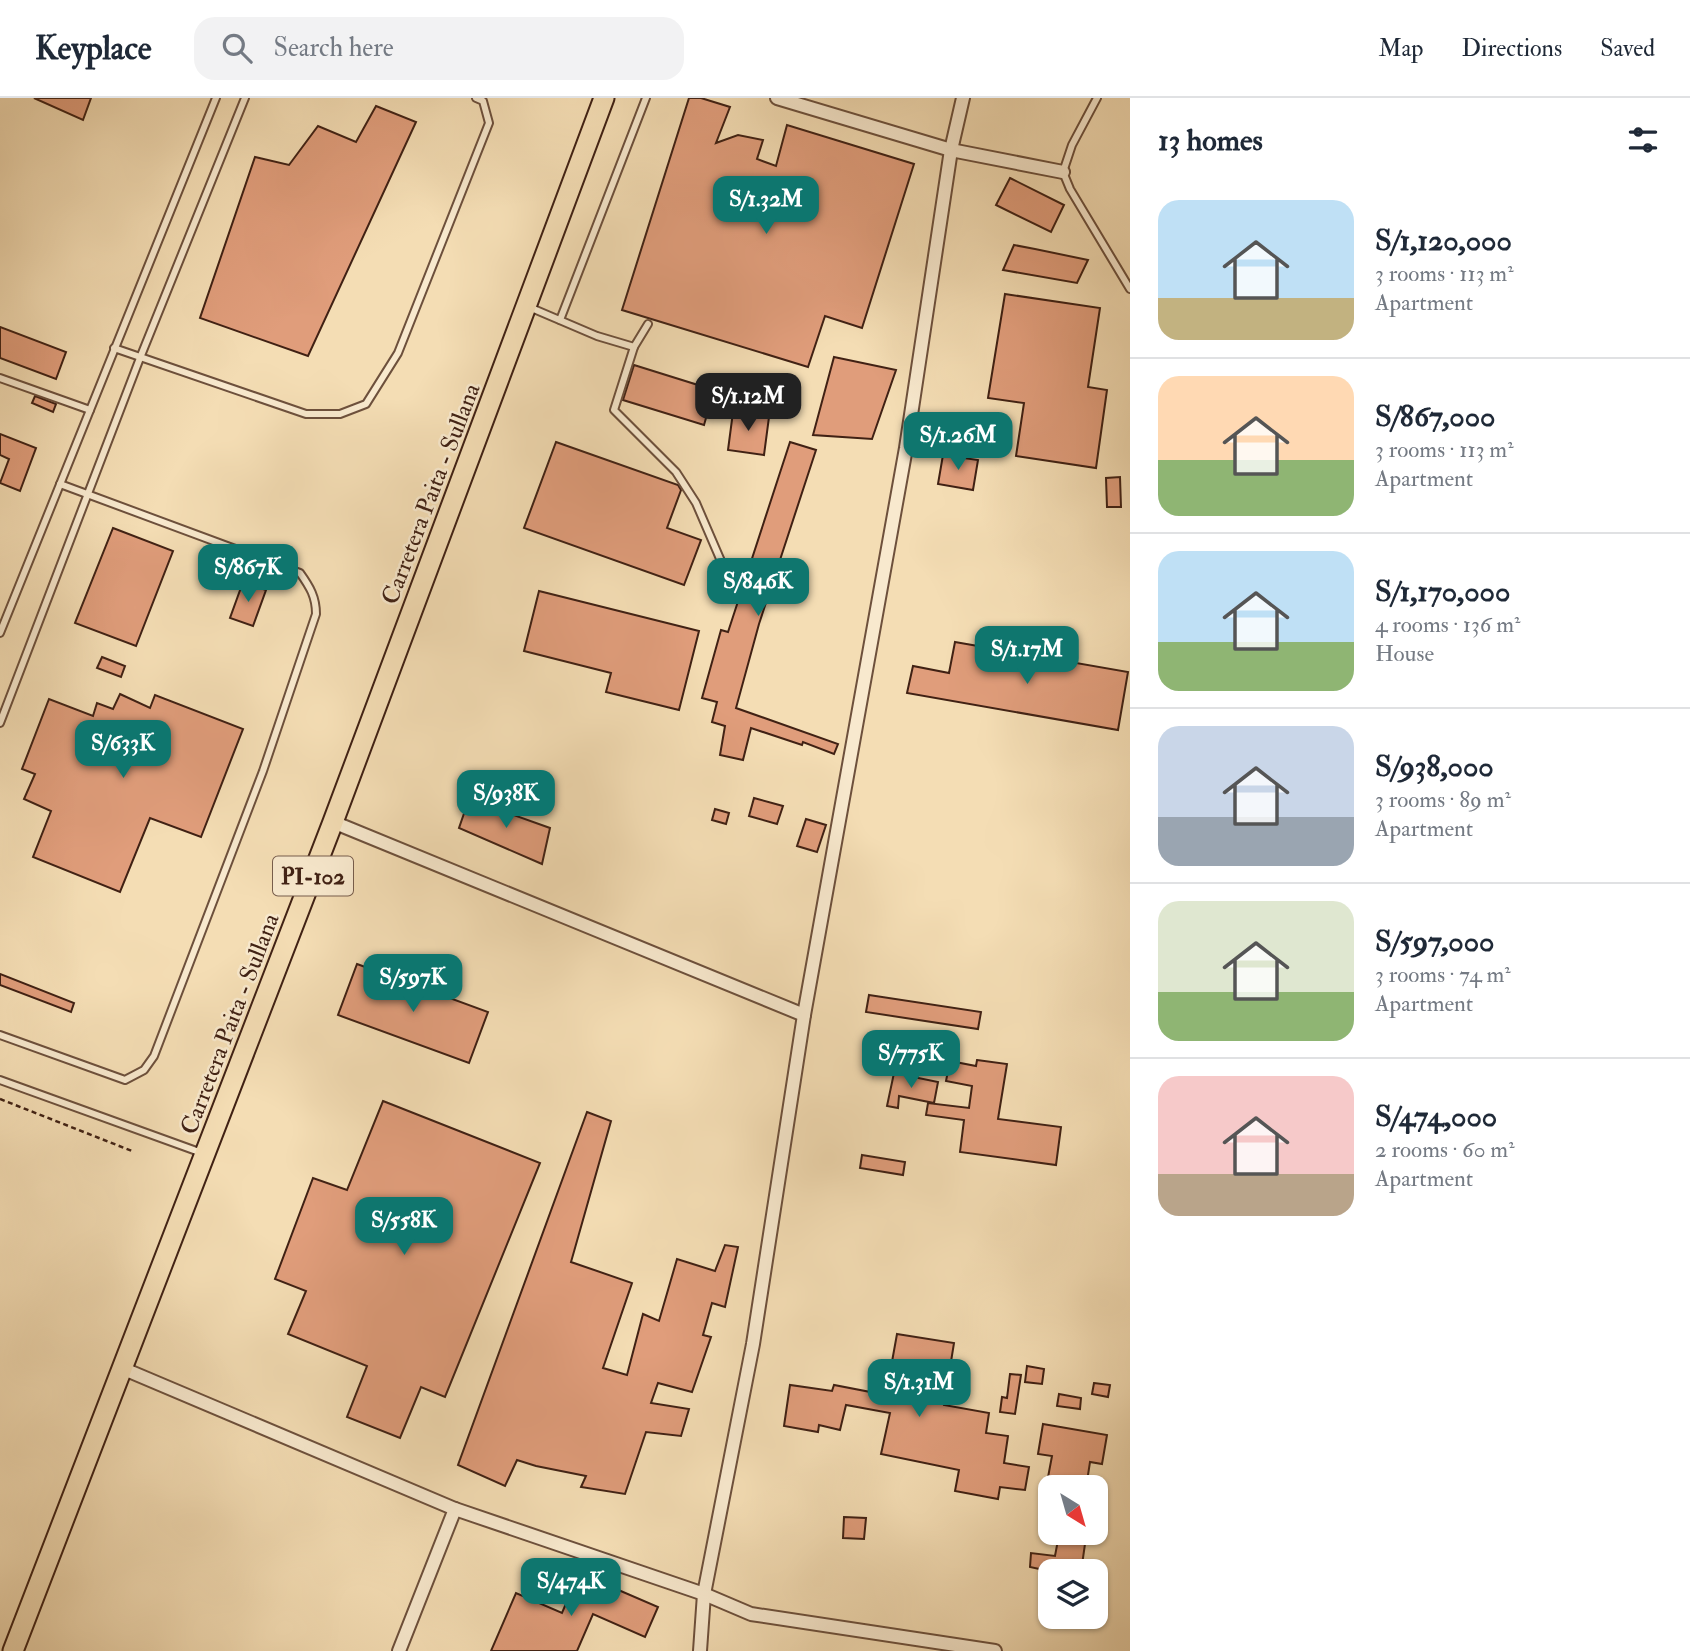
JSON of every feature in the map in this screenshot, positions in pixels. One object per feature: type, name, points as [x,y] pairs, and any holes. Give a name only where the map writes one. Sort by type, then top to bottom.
[{"type":"main road","name":"Carretera Paita - Sullana","points":[[13,1651],[333,822],[604,98]]},
{"type":"street","points":[[777,98],[951,150],[1063,172]]},
{"type":"street","points":[[700,1651],[704,1594],[753,1344],[804,1015],[906,448],[951,150],[963,98]]},
{"type":"street","points":[[333,822],[804,1015]]},
{"type":"street","points":[[124,1369],[455,1509],[704,1594],[751,1614],[995,1651]]},
{"type":"street","points":[[399,1651],[455,1509]]},
{"type":"lane","points":[[0,633],[216,98]]},
{"type":"lane","points":[[0,723],[140,358],[245,98]]},
{"type":"lane","points":[[114,348],[306,414],[340,414],[366,404],[398,353],[489,124],[483,101],[476,98]]},
{"type":"lane","points":[[560,320],[646,98]]},
{"type":"lane","points":[[1097,98],[1072,145],[1063,172],[1070,189],[1130,289]]},
{"type":"lane","points":[[528,306],[597,336],[634,347]]},
{"type":"lane","points":[[648,324],[634,347],[614,410],[676,472],[696,503],[721,561],[722,595]]},
{"type":"lane","points":[[0,378],[90,410]]},
{"type":"lane","points":[[0,1035],[125,1080],[144,1070],[154,1056],[258,784],[316,614],[316,600],[300,573],[60,484]]},
{"type":"lane","points":[[0,1080],[206,1155]]},
{"type":"path","points":[[0,1099],[132,1151]]},
{"type":"building","points":[[34,98],[91,98],[83,120]]},
{"type":"building","points":[[689,98],[701,98],[730,107],[716,143],[738,135],[763,140],[757,159],[776,166],[787,125],[914,164],[862,328],[825,316],[808,367],[622,310]]},
{"type":"building","points":[[376,106],[416,122],[308,356],[200,318],[255,157],[289,165],[318,126],[356,142]]},
{"type":"building","points":[[1010,178],[1064,205],[1051,232],[996,205]]},
{"type":"building","points":[[1014,245],[1088,260],[1077,283],[1003,270]]},
{"type":"building","points":[[1005,294],[1100,308],[1088,387],[1107,390],[1096,468],[1016,456],[1024,403],[988,398]]},
{"type":"building","points":[[0,327],[66,352],[56,379],[0,358]]},
{"type":"building","points":[[834,357],[896,370],[872,439],[813,435]]},
{"type":"building","points":[[634,365],[714,390],[704,425],[623,400]]},
{"type":"building","points":[[35,396],[56,404],[53,412],[32,403]]},
{"type":"building","points":[[733,412],[769,417],[764,455],[728,450]]},
{"type":"building","points":[[0,434],[36,448],[20,491],[0,483],[9,459],[0,455]]},
{"type":"building","points":[[556,442],[678,485],[681,490],[667,528],[701,540],[684,585],[524,528]]},
{"type":"building","points":[[790,442],[816,450],[759,624],[736,708],[838,744],[834,754],[803,742],[802,745],[751,728],[743,760],[720,755],[725,726],[712,722],[717,702],[702,698],[721,630],[728,632]]},
{"type":"building","points":[[943,455],[978,460],[973,490],[938,484]]},
{"type":"building","points":[[1120,477],[1121,507],[1107,507],[1106,478]]},
{"type":"building","points":[[113,528],[173,551],[136,646],[75,623]]},
{"type":"building","points":[[243,582],[266,590],[253,626],[230,618]]},
{"type":"building","points":[[539,591],[699,631],[679,710],[606,692],[611,673],[524,651]]},
{"type":"building","points":[[955,642],[1128,672],[1118,730],[907,693],[913,666],[949,673]]},
{"type":"building","points":[[102,657],[125,666],[121,677],[97,668]]},
{"type":"building","points":[[120,694],[150,708],[155,695],[243,729],[201,837],[150,818],[120,892],[33,857],[51,811],[24,799],[35,774],[22,769],[49,699],[93,716],[97,703],[113,709]]},
{"type":"building","points":[[754,798],[783,806],[777,824],[749,816]]},
{"type":"building","points":[[469,799],[550,828],[542,864],[459,828]]},
{"type":"building","points":[[715,809],[729,813],[726,824],[712,820]]},
{"type":"building","points":[[806,819],[826,825],[817,852],[797,846]]},
{"type":"building","points":[[357,964],[488,1012],[469,1063],[338,1015]]},
{"type":"building","points":[[0,974],[74,1003],[71,1012],[0,985]]},
{"type":"building","points":[[869,995],[981,1012],[978,1029],[866,1012]]},
{"type":"building","points":[[977,1060],[1007,1064],[998,1119],[1061,1127],[1056,1165],[960,1152],[964,1120],[926,1115],[928,1103],[969,1108],[972,1086],[946,1081],[950,1061],[976,1066]]},
{"type":"building","points":[[894,1073],[938,1082],[934,1103],[899,1096],[898,1108],[887,1106]]},
{"type":"building","points":[[383,1101],[540,1163],[445,1397],[421,1387],[400,1438],[347,1417],[367,1366],[288,1334],[306,1291],[275,1279],[313,1178],[347,1190]]},
{"type":"building","points":[[587,1112],[611,1121],[571,1262],[632,1283],[603,1368],[627,1375],[643,1314],[659,1321],[677,1259],[715,1271],[725,1245],[738,1247],[725,1307],[712,1303],[703,1335],[711,1337],[692,1392],[658,1383],[651,1403],[689,1409],[681,1436],[646,1432],[625,1494],[581,1487],[586,1476],[517,1460],[505,1486],[458,1465]]},
{"type":"building","points":[[862,1155],[905,1162],[903,1175],[860,1168]]},
{"type":"building","points":[[897,1334],[954,1343],[944,1405],[989,1413],[986,1433],[1008,1436],[1004,1463],[1029,1467],[1025,1490],[1000,1487],[998,1499],[955,1491],[959,1470],[881,1454],[890,1413],[846,1405],[840,1430],[819,1425],[818,1432],[784,1426],[790,1385],[832,1391],[834,1385],[886,1395]]},
{"type":"building","points":[[1027,1366],[1044,1369],[1042,1384],[1025,1382]]},
{"type":"building","points":[[1010,1374],[1021,1375],[1015,1414],[1000,1412],[1002,1397],[1007,1398]]},
{"type":"building","points":[[1094,1383],[1110,1385],[1108,1397],[1092,1394]]},
{"type":"building","points":[[1059,1394],[1081,1398],[1080,1409],[1057,1406]]},
{"type":"building","points":[[1043,1424],[1107,1435],[1102,1464],[1090,1462],[1088,1475],[1048,1475],[1052,1456],[1038,1454]]},
{"type":"building","points":[[844,1517],[866,1518],[864,1539],[843,1538]]},
{"type":"building","points":[[1057,1545],[1085,1545],[1083,1559],[1038,1559],[1038,1569],[1030,1567],[1031,1553],[1055,1556]]},
{"type":"building","points":[[579,1573],[658,1607],[645,1637],[593,1614],[577,1651],[491,1651],[516,1593],[562,1613]]}]
